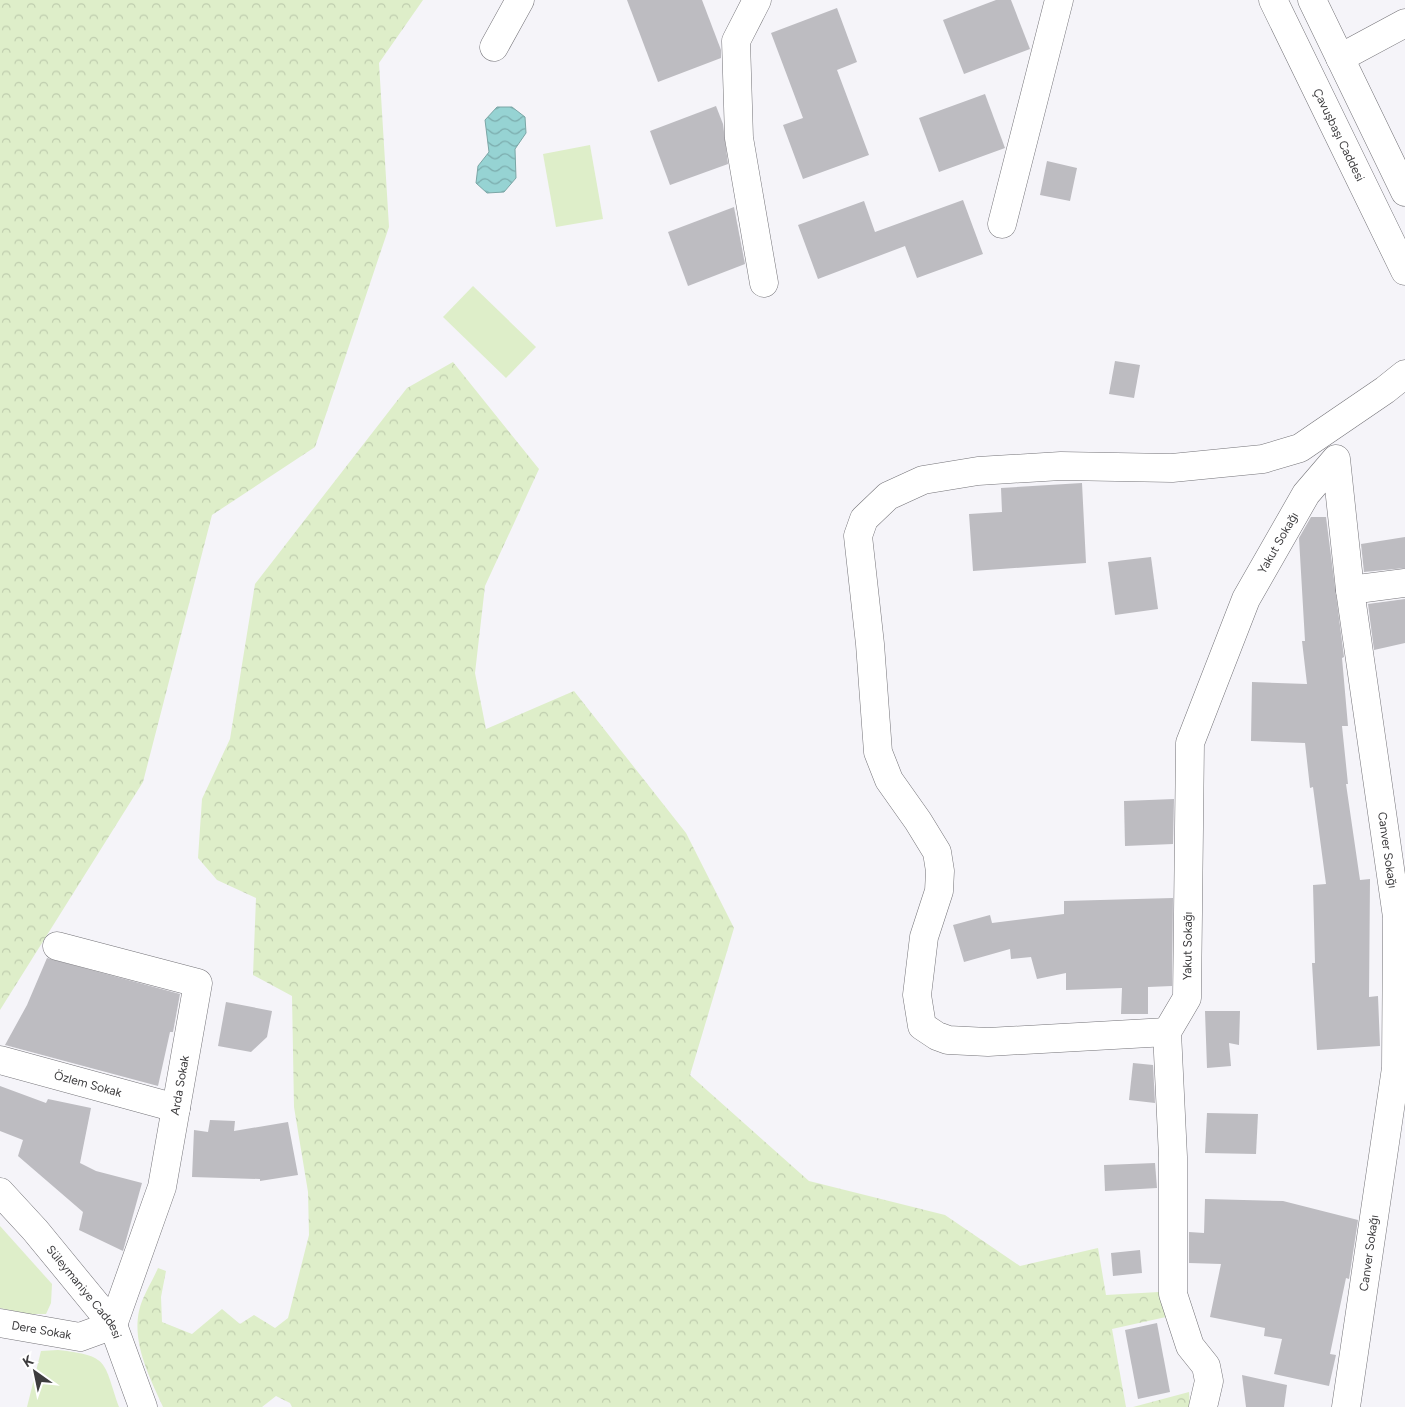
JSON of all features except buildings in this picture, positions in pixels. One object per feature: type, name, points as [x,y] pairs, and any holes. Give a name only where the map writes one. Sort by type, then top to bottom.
[{"type":"street","points":[[494,47],[520,0]]},
{"type":"street","points":[[757,0],[736,41],[739,138],[764,283]]},
{"type":"street","points":[[1002,224],[1059,0]]},
{"type":"street","name":"Çavuşbaşı Caddesi","points":[[1274,0],[1405,270]]},
{"type":"street","points":[[1312,0],[1405,192]]},
{"type":"street","points":[[1340,58],[1405,22]]},
{"type":"street","points":[[1203,1407],[1209,1381],[1206,1366],[1190,1346],[1173,1294],[1173,1157],[1167,1032],[988,1042],[948,1040],[937,1036],[922,1026],[917,996],[924,937],[939,891],[940,871],[937,852],[918,821],[888,780],[878,752],[870,644],[858,536],[864,519],[888,496],[923,480],[987,470],[1060,466],[1172,468],[1263,459],[1300,448],[1358,409],[1405,374]]},
{"type":"street","points":[[1336,459],[1358,409]]},
{"type":"street","name":"Yakut Sokağı","points":[[1167,1032],[1187,998],[1190,743],[1246,599],[1306,494],[1336,459]]},
{"type":"street","name":"Canver Sokağı","points":[[1336,459],[1350,590],[1396,917],[1401,1068],[1346,1407]]},
{"type":"street","points":[[1350,590],[1405,583]]},
{"type":"street","name":"Arda Sokak","points":[[58,946],[198,983],[162,1187],[113,1326]]},
{"type":"street","name":"Özlem Sokak","points":[[0,1060],[176,1108]]},
{"type":"street","name":"Süleymaniye Caddesi","points":[[0,1192],[35,1230],[113,1326],[143,1407]]},
{"type":"street","name":"Dere Sokak","points":[[0,1323],[80,1337],[113,1326]]},
{"type":"green space","points":[[0,0],[423,0],[379,63],[389,227],[315,447],[212,515],[143,782],[0,1010]]},
{"type":"green space","points":[[590,145],[603,219],[556,227],[543,154]]},
{"type":"green space","points":[[473,286],[536,347],[506,378],[443,317]]},
{"type":"green space","points":[[453,362],[539,469],[485,586],[475,673],[486,729],[574,691],[686,833],[734,928],[690,1075],[809,1181],[945,1215],[1020,1266],[1098,1248],[1106,1295],[1159,1292],[1166,1317],[1112,1329],[1126,1407],[292,1407],[290,1403],[276,1396],[262,1407],[163,1407],[140,1348],[137,1323],[142,1300],[158,1268],[166,1271],[161,1297],[162,1322],[192,1334],[222,1309],[240,1324],[254,1315],[275,1328],[288,1318],[309,1235],[308,1192],[294,1107],[292,996],[253,975],[256,898],[217,880],[198,858],[202,799],[230,739],[255,584],[407,388]]},
{"type":"green space","points":[[0,1226],[52,1284],[51,1303],[46,1314],[28,1314],[0,1308]]},
{"type":"green space","points":[[58,1350],[87,1355],[102,1364],[110,1380],[119,1407],[27,1407],[41,1351]]},
{"type":"green space","points":[[1189,1392],[1190,1407],[1133,1407]]},
{"type":"water","points":[[497,107],[512,107],[525,117],[526,133],[515,149],[516,178],[504,192],[487,193],[476,183],[478,166],[489,152],[485,120]]}]
